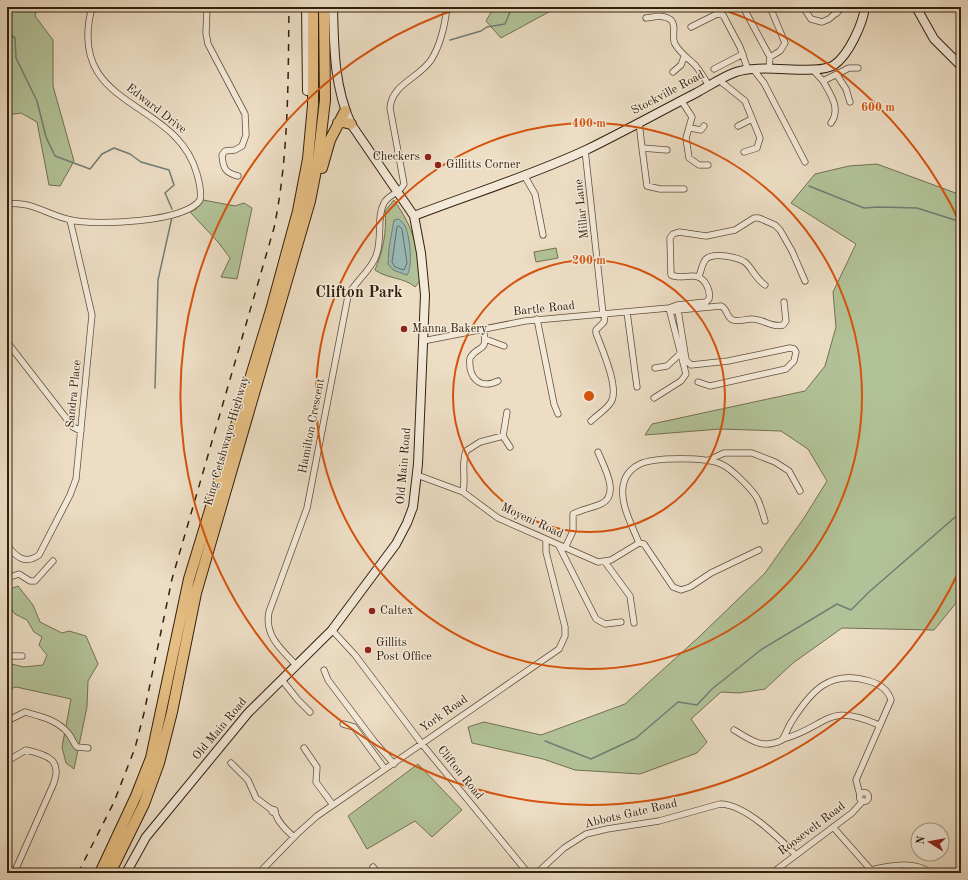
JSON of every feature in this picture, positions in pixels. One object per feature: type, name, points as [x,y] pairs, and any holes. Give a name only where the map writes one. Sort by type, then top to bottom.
[{"type":"highway","name":"King Cetshwayo Highway","points":[[100,873],[146,772],[154,748],[189,579],[289,248],[302,192],[311,135],[314,81],[313,7]]},
{"type":"highway","name":"King Cetshwayo Highway","points":[[110,873],[133,828],[151,785],[164,746],[196,593],[310,201],[320,145],[325,77],[324,7]]},
{"type":"highway","points":[[307,91],[311,135]]},
{"type":"highway","points":[[310,201],[330,140],[345,110]]},
{"type":"highway","points":[[338,124],[342,122],[351,124]]},
{"type":"highway","points":[[95,873],[122,827]]},
{"type":"highway","points":[[116,873],[133,828]]},
{"type":"street","name":"Edward Drive","points":[[7,204],[23,204],[70,220],[120,223],[190,210],[198,203],[201,197],[195,167],[184,144],[116,91],[102,79],[94,69],[87,45],[92,7]]},
{"type":"street","points":[[207,7],[206,33],[208,44],[235,92],[245,114],[246,135],[242,146],[238,149],[225,151],[222,155],[224,170],[229,174],[238,176]]},
{"type":"street","points":[[306,7],[307,91]]},
{"type":"street","name":"Old Main Road","points":[[126,873],[137,851],[156,824],[248,713],[332,630],[402,533],[413,507],[417,475],[425,280],[414,216],[351,124],[345,110],[339,91],[335,65],[333,7]]},
{"type":"street","points":[[398,191],[404,182],[393,123],[391,100],[398,89],[424,68],[432,59],[442,29],[447,7]]},
{"type":"street","points":[[743,7],[770,57],[769,68]]},
{"type":"street","points":[[770,7],[785,44],[780,51],[770,57]]},
{"type":"street","points":[[803,7],[808,17],[819,22],[826,21],[843,7]]},
{"type":"street","points":[[834,7],[837,13]]},
{"type":"street","name":"Stockville Road","points":[[414,216],[524,175],[585,150],[736,72],[769,68],[812,69],[831,67],[841,58],[860,25],[865,7]]},
{"type":"street","points":[[916,7],[934,39],[961,66]]},
{"type":"street","points":[[691,27],[717,14],[723,15],[751,70],[764,83],[805,162]]},
{"type":"street","points":[[646,18],[664,17],[672,21],[674,25],[674,40],[684,57],[697,67],[709,86]]},
{"type":"street","points":[[714,70],[743,54]]},
{"type":"street","points":[[673,72],[681,65],[684,57]]},
{"type":"street","points":[[823,81],[849,68],[858,68]]},
{"type":"street","points":[[812,69],[823,81],[834,103],[835,114],[831,123]]},
{"type":"street","points":[[837,75],[846,89],[850,102]]},
{"type":"street","points":[[719,80],[743,99],[760,142],[757,148],[744,152]]},
{"type":"street","points":[[680,100],[691,115],[690,128],[686,138],[689,158],[698,165],[708,165]]},
{"type":"street","points":[[738,126],[752,119]]},
{"type":"street","points":[[639,122],[647,186],[660,189],[684,189]]},
{"type":"street","points":[[690,128],[699,130],[703,129],[704,126]]},
{"type":"street","points":[[642,148],[667,150]]},
{"type":"street","name":"Millar Lane","points":[[585,150],[604,314]]},
{"type":"street","points":[[524,175],[535,194],[543,236]]},
{"type":"street","name":"Hamilton Crescent","points":[[297,666],[271,636],[268,627],[269,612],[307,508],[348,296],[372,264],[379,247],[381,215],[384,203],[398,191]]},
{"type":"street","points":[[699,276],[676,277],[671,275],[669,243],[672,235],[679,232],[712,235],[737,229],[752,219],[758,217],[780,230],[805,281]]},
{"type":"street","name":"Sandra Place","points":[[7,545],[17,557],[30,559],[38,554],[42,549],[73,486],[78,466],[92,315],[70,220]]},
{"type":"street","points":[[699,276],[704,260],[707,258],[717,256],[728,257],[745,263],[755,277],[765,285]]},
{"type":"street","points":[[670,310],[674,305],[705,303],[709,300],[708,287],[699,276]]},
{"type":"street","points":[[670,310],[720,306],[725,309],[729,317],[733,320],[755,320],[777,326],[783,325],[786,321],[784,302]]},
{"type":"street","points":[[654,398],[684,378],[686,371],[670,310]]},
{"type":"street","name":"Bartle Road","points":[[423,341],[537,319],[670,310]]},
{"type":"street","points":[[678,310],[686,360],[691,365],[728,361],[790,348],[794,349],[796,352],[794,361],[786,369],[710,386],[698,382]]},
{"type":"street","points":[[627,312],[637,387]]},
{"type":"street","points":[[591,421],[610,404],[613,396],[609,365],[596,333],[597,329],[605,322],[604,314]]},
{"type":"street","points":[[537,319],[554,404],[558,414]]},
{"type":"street","points":[[483,329],[486,339],[482,349],[470,357],[472,375],[474,380],[478,383],[491,383],[498,381]]},
{"type":"street","points":[[486,339],[504,346]]},
{"type":"street","points":[[7,342],[73,427],[81,431]]},
{"type":"street","points":[[655,368],[667,366],[681,353]]},
{"type":"street","points":[[507,412],[503,436],[510,447]]},
{"type":"street","points":[[463,492],[465,477],[463,459],[466,451],[480,442],[503,436]]},
{"type":"street","points":[[598,452],[609,480],[609,493],[601,504],[574,514],[573,531],[562,547],[596,619],[605,624],[621,622]]},
{"type":"street","points":[[707,461],[724,453],[752,453],[770,460],[789,471],[800,491]]},
{"type":"street","points":[[639,543],[623,496],[623,482],[628,473],[636,466],[644,463],[688,458],[720,463],[726,466],[754,495],[758,501],[765,521]]},
{"type":"street","name":"Moyeni Road","points":[[417,475],[463,492],[498,518],[546,541],[598,562],[605,562]]},
{"type":"street","name":"York Road","points":[[259,873],[294,837],[333,805],[556,652],[565,636],[565,627],[546,552],[546,541]]},
{"type":"street","points":[[634,623],[630,596],[605,562],[616,558],[639,543],[645,544],[673,587],[681,590],[690,587],[711,573],[758,550]]},
{"type":"street","points":[[7,578],[19,574],[30,581],[35,581],[53,561]]},
{"type":"street","name":"Clifton Road","points":[[332,630],[355,655],[422,744],[528,873]]},
{"type":"street","points":[[7,656],[22,656]]},
{"type":"street","points":[[324,670],[328,680],[374,741],[394,764]]},
{"type":"street","points":[[734,730],[764,745],[770,745],[796,735],[836,715],[854,716],[879,725],[890,702],[889,694],[880,685],[859,678],[842,677],[828,682],[816,690],[792,721],[783,739]]},
{"type":"street","points":[[282,680],[310,712]]},
{"type":"street","points":[[7,721],[25,712],[46,718],[56,723],[66,731],[77,747],[88,748]]},
{"type":"street","points":[[343,724],[354,727],[386,769]]},
{"type":"street","name":"Roosevelt Road","points":[[772,873],[852,813],[861,798],[856,780],[879,725]]},
{"type":"street","points":[[304,748],[317,766],[315,778],[317,784],[333,805]]},
{"type":"street","points":[[7,761],[26,750],[48,757],[55,764],[58,771],[14,873]]},
{"type":"street","points":[[231,763],[248,780],[256,798],[273,811],[294,837]]},
{"type":"street","name":"Abbots Gate Road","points":[[537,873],[564,848],[586,834],[607,829],[659,821],[720,804],[731,805],[745,812],[782,840],[796,854]]},
{"type":"street","points":[[833,827],[871,872],[894,866],[916,865],[931,873]]},
{"type":"street","points":[[373,867],[378,873]]},
{"type":"green space","points":[[7,7],[37,7],[35,16],[53,40],[53,86],[74,161],[60,186],[49,185],[37,122],[21,113],[7,115]]},
{"type":"green space","points":[[494,7],[558,7],[501,38],[486,21]]},
{"type":"green space","points":[[877,164],[961,195],[961,597],[934,630],[842,628],[793,663],[765,689],[739,693],[721,692],[691,719],[707,742],[697,753],[640,774],[575,770],[543,759],[472,743],[468,727],[484,722],[541,735],[625,704],[700,636],[765,573],[804,518],[827,481],[808,449],[781,431],[720,429],[645,435],[652,424],[805,391],[825,366],[836,327],[833,292],[856,244],[791,203],[815,174],[849,166]]},
{"type":"green space","points":[[203,200],[235,206],[244,203],[252,208],[237,279],[221,277],[230,258],[218,242],[190,212],[196,209]]},
{"type":"green space","points":[[394,200],[411,229],[414,238],[418,257],[420,281],[415,287],[406,281],[385,275],[375,270],[384,241],[385,211]]},
{"type":"green space","points":[[556,248],[558,258],[536,262],[534,252]]},
{"type":"green space","points":[[18,586],[33,605],[40,622],[62,633],[69,631],[86,636],[98,664],[88,681],[87,707],[74,769],[66,763],[62,747],[71,699],[16,687],[7,690],[7,663],[24,667],[43,665],[47,655],[39,645],[42,637],[34,632],[27,620],[15,614],[7,603],[10,589]]},
{"type":"green space","points":[[418,764],[462,810],[432,837],[415,821],[367,849],[348,816]]},
{"type":"water","points":[[399,219],[407,231],[409,244],[410,265],[407,275],[393,270],[388,264],[394,220]]},
{"type":"waterway","points":[[450,40],[481,31],[487,27],[505,24],[512,7]]},
{"type":"waterway","points":[[7,33],[15,38],[16,58],[37,101],[46,137],[55,156],[90,169],[102,154],[114,148],[130,154],[141,162],[169,170],[174,185],[165,193],[172,209]]},
{"type":"waterway","points":[[809,186],[864,208],[917,208],[961,222]]},
{"type":"waterway","points":[[155,388],[158,280],[172,217]]},
{"type":"waterway","points":[[545,741],[591,759],[636,738],[678,702],[697,705],[712,689],[762,649],[837,604],[851,610],[869,592],[961,512]]},
{"type":"railway","points":[[78,873],[114,802],[135,748],[144,713],[172,579],[274,228],[283,173],[287,118],[289,7]]},
{"type":"place","name":"Checkers","points":[[428,157]]},
{"type":"place","name":"Gillitts Corner","points":[[438,165]]},
{"type":"place","name":"Manna Bakery","points":[[404,329]]},
{"type":"place","name":"Caltex","points":[[372,611]]},
{"type":"place","name":"Gillits Post Office","points":[[368,650]]},
{"type":"district","name":"Clifton Park","points":[[359,293]]}]
